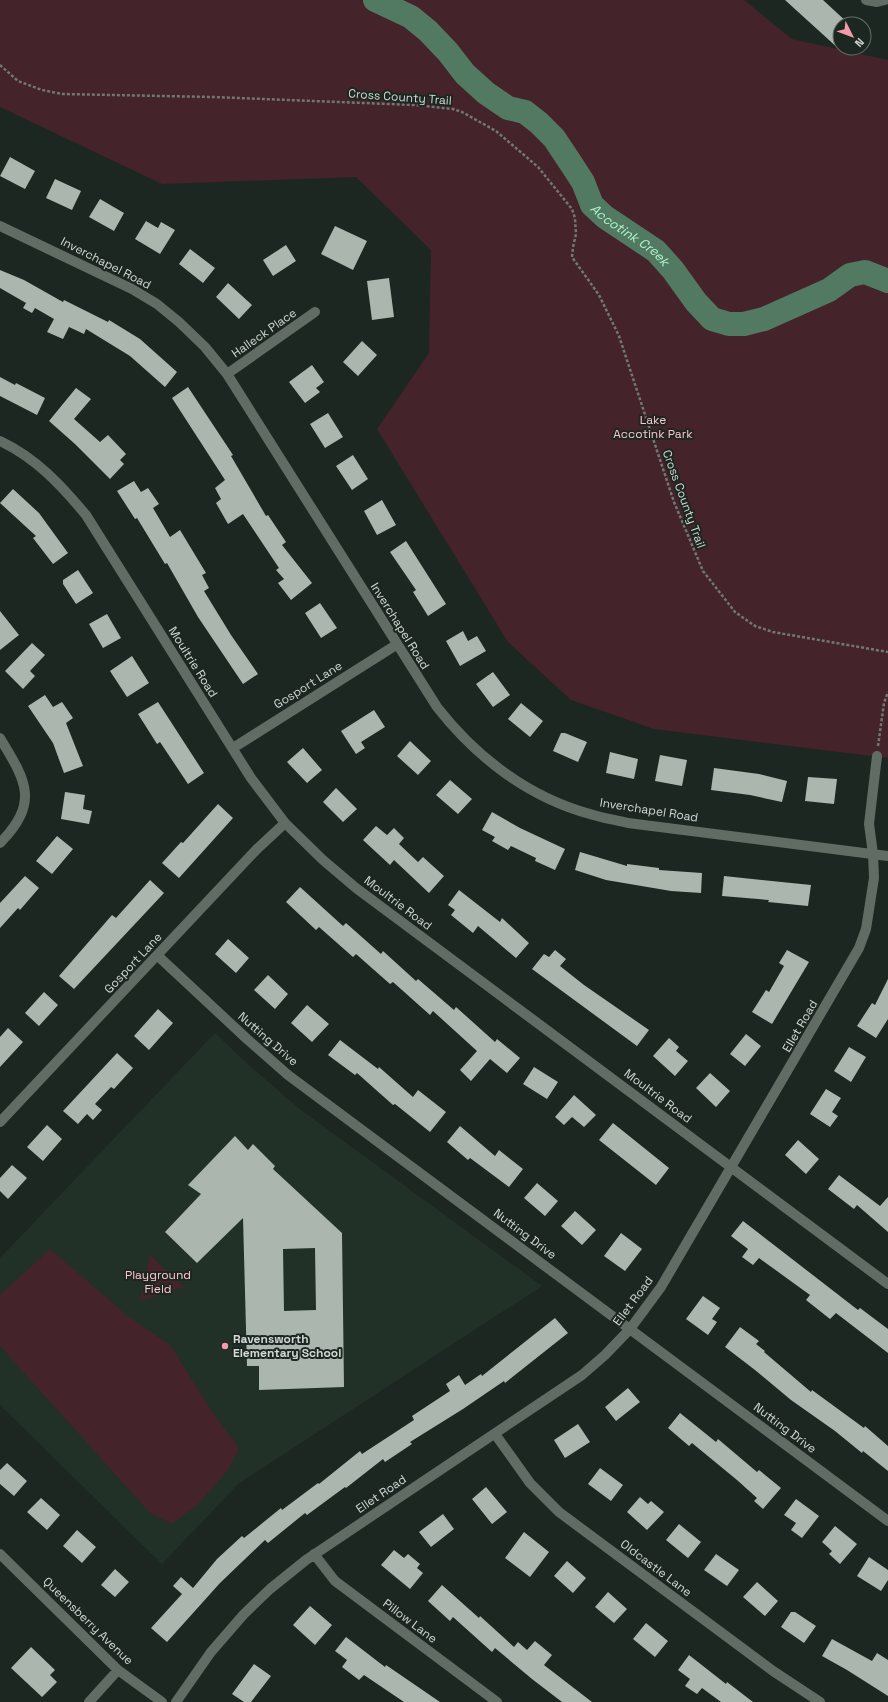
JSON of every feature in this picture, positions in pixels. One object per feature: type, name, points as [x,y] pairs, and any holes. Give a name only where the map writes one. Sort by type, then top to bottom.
[{"type":"street","points":[[866,0],[877,2],[886,0]]},
{"type":"street","name":"Inverchapel Road","points":[[0,226],[132,289],[157,304],[179,322],[205,347],[227,374],[436,707],[463,738],[505,773],[528,788],[553,800],[589,814],[628,823],[888,856]]},
{"type":"street","name":"Halleck Place","points":[[227,374],[315,312]]},
{"type":"street","name":"Moultrie Road","points":[[0,441],[22,453],[41,467],[67,492],[86,515],[251,778],[286,823],[323,860],[356,888],[888,1284]]},
{"type":"street","name":"Gosport Lane","points":[[233,748],[396,645]]},
{"type":"street","points":[[0,738],[20,772],[25,793],[24,804],[19,819],[9,834],[0,843]]},
{"type":"street","name":"Ellet Road","points":[[176,1702],[211,1652],[244,1614],[270,1589],[314,1554],[582,1375],[605,1355],[630,1329],[661,1287],[859,948],[866,929],[874,878],[873,854],[869,824],[877,756]]},
{"type":"street","name":"Gosport Lane","points":[[0,1122],[158,956],[257,849],[286,823]]},
{"type":"street","name":"Nutting Drive","points":[[158,956],[288,1075],[888,1521]]},
{"type":"street","name":"Oldcastle Lane","points":[[495,1434],[530,1483],[559,1512],[773,1671],[820,1702]]},
{"type":"street","name":"Queensberry Avenue","points":[[0,1554],[118,1670],[162,1702]]},
{"type":"street","name":"Pillow Lane","points":[[314,1554],[335,1581],[497,1702]]},
{"type":"street","points":[[88,1702],[118,1670]]},
{"type":"path","name":"Cross County Trail","points":[[0,65],[18,80],[42,90],[62,94],[206,96],[453,109],[471,116],[490,128],[538,167],[572,209],[575,218],[576,234],[572,247],[572,257],[599,295],[619,336],[674,502],[697,560],[712,584],[735,612],[755,626],[773,632],[888,652]]},
{"type":"path","points":[[877,756],[884,703],[888,692]]},
{"type":"shaded area","name":"Ravensworth Elementary School","points":[[215,1033],[253,1069],[301,1110],[542,1286],[238,1484],[162,1564],[0,1405],[0,1258]]},
{"type":"green space","name":"Lake Accotink Park","points":[[0,0],[744,0],[792,39],[832,48],[832,56],[870,56],[888,60],[888,758],[654,729],[571,700],[508,642],[377,429],[429,353],[431,250],[356,177],[162,184],[0,107]]},
{"type":"green space","points":[[50,1249],[129,1317],[170,1345],[213,1413],[239,1448],[228,1470],[197,1505],[172,1524],[149,1512],[0,1346],[0,1295]]},
{"type":"green space","name":"Playground Field","points":[[150,1255],[184,1287],[140,1301]]},
{"type":"building","points":[[785,0],[823,0],[840,16],[832,16],[832,43]]},
{"type":"building","points":[[10,157],[35,171],[25,189],[0,176]]},
{"type":"building","points":[[55,179],[81,191],[72,210],[46,198]]},
{"type":"building","points":[[100,199],[124,213],[114,231],[89,217]]},
{"type":"building","points":[[146,221],[158,228],[161,222],[175,230],[160,254],[135,239]]},
{"type":"building","points":[[335,226],[367,241],[353,270],[321,254]]},
{"type":"building","points":[[286,245],[296,261],[273,276],[263,260]]},
{"type":"building","points":[[190,249],[215,268],[203,283],[179,264]]},
{"type":"building","points":[[0,270],[24,280],[63,302],[64,300],[108,322],[109,320],[140,339],[177,372],[165,387],[130,356],[86,329],[84,334],[69,327],[63,339],[47,332],[54,319],[35,308],[32,313],[23,308],[26,303],[0,288]]},
{"type":"building","points":[[389,278],[394,317],[372,320],[367,281]]},
{"type":"building","points":[[228,283],[252,305],[239,319],[216,297]]},
{"type":"building","points":[[362,341],[377,355],[358,376],[343,362]]},
{"type":"building","points":[[312,365],[324,382],[316,388],[320,392],[305,403],[289,382]]},
{"type":"building","points":[[0,377],[15,385],[16,383],[45,398],[37,415],[0,396]]},
{"type":"building","points":[[188,387],[233,455],[231,456],[266,516],[268,515],[286,542],[282,545],[312,583],[291,600],[278,583],[284,579],[276,570],[279,568],[243,514],[228,524],[216,503],[221,499],[215,488],[225,480],[172,398]]},
{"type":"building","points":[[76,388],[91,399],[74,419],[100,442],[108,435],[126,454],[120,460],[124,464],[110,479],[75,444],[49,421]]},
{"type":"building","points":[[328,413],[343,437],[325,448],[310,424]]},
{"type":"building","points":[[353,455],[368,479],[352,490],[336,466]]},
{"type":"building","points":[[134,481],[141,492],[148,488],[159,504],[153,508],[170,537],[180,530],[206,573],[202,575],[209,588],[204,591],[231,635],[258,674],[243,684],[198,617],[167,563],[165,564],[137,518],[135,519],[117,491]]},
{"type":"building","points":[[13,489],[39,513],[68,553],[53,564],[33,538],[36,536],[0,503]]},
{"type":"building","points":[[382,500],[396,525],[377,535],[364,511]]},
{"type":"building","points":[[406,541],[446,604],[428,616],[413,592],[416,590],[390,552]]},
{"type":"building","points":[[78,570],[93,593],[76,604],[63,584],[63,580]]},
{"type":"building","points":[[320,603],[337,628],[321,638],[305,613]]},
{"type":"building","points":[[0,611],[19,635],[0,650]]},
{"type":"building","points":[[107,614],[121,638],[103,648],[89,624]]},
{"type":"building","points":[[463,631],[468,641],[477,636],[486,651],[460,666],[446,641]]},
{"type":"building","points":[[32,643],[45,655],[30,671],[35,676],[23,689],[5,671]]},
{"type":"building","points":[[132,656],[149,683],[127,697],[110,671]]},
{"type":"building","points":[[493,672],[510,695],[493,707],[476,684]]},
{"type":"building","points":[[45,695],[53,707],[62,702],[73,718],[66,723],[83,766],[64,773],[53,743],[28,706]]},
{"type":"building","points":[[158,702],[204,773],[188,784],[160,742],[157,744],[138,714]]},
{"type":"building","points":[[521,703],[543,721],[530,737],[508,719]]},
{"type":"building","points":[[374,710],[385,727],[361,742],[365,748],[356,754],[341,731]]},
{"type":"building","points":[[561,733],[565,733],[587,742],[578,762],[553,751]]},
{"type":"building","points":[[410,741],[431,761],[418,775],[397,756]]},
{"type":"building","points":[[303,748],[322,770],[307,783],[287,762]]},
{"type":"building","points":[[610,752],[638,759],[634,779],[606,773]]},
{"type":"building","points":[[660,755],[687,760],[682,786],[655,781]]},
{"type":"building","points":[[714,768],[759,774],[787,781],[782,802],[750,795],[711,790]]},
{"type":"building","points":[[808,777],[837,779],[834,804],[805,801]]},
{"type":"building","points":[[450,780],[472,799],[458,814],[436,795]]},
{"type":"building","points":[[336,788],[357,809],[343,822],[323,802]]},
{"type":"building","points":[[65,792],[85,795],[83,809],[92,811],[89,824],[61,819]]},
{"type":"building","points":[[218,804],[233,818],[179,878],[162,863],[181,842],[183,843]]},
{"type":"building","points":[[492,812],[520,828],[565,849],[555,870],[535,861],[536,858],[511,846],[508,850],[492,841],[495,837],[482,830]]},
{"type":"building","points":[[376,826],[387,835],[394,828],[404,838],[399,844],[418,862],[423,857],[444,876],[429,893],[394,860],[390,865],[363,840]]},
{"type":"building","points":[[57,836],[73,849],[52,874],[36,861]]},
{"type":"building","points":[[580,852],[627,866],[627,864],[659,868],[659,870],[702,873],[701,893],[671,891],[606,880],[575,870]]},
{"type":"building","points":[[25,876],[39,888],[20,910],[18,908],[0,928],[0,903]]},
{"type":"building","points":[[724,876],[811,885],[808,906],[768,902],[769,900],[722,896]]},
{"type":"building","points":[[150,880],[164,893],[74,989],[59,976],[112,915],[116,918]]},
{"type":"building","points":[[300,887],[343,926],[346,923],[381,954],[383,951],[416,981],[418,979],[454,1010],[456,1007],[495,1042],[497,1039],[520,1058],[507,1073],[490,1059],[471,1081],[460,1070],[477,1051],[433,1011],[430,1015],[393,982],[390,984],[356,954],[353,957],[319,927],[316,930],[286,902]]},
{"type":"building","points":[[459,890],[500,922],[502,918],[529,943],[516,958],[478,926],[473,933],[451,915],[455,910],[448,905]]},
{"type":"building","points":[[228,939],[249,958],[236,973],[215,954]]},
{"type":"building","points":[[555,950],[566,959],[560,966],[584,985],[649,1030],[637,1046],[532,969],[544,954],[549,957]]},
{"type":"building","points":[[787,950],[809,962],[772,1024],[752,1012],[766,990],[769,992],[784,966],[779,963]]},
{"type":"building","points":[[268,975],[288,994],[275,1009],[254,990]]},
{"type":"building","points":[[888,979],[888,1019],[876,1038],[857,1026],[872,1003],[875,1005]]},
{"type":"building","points":[[44,992],[58,1005],[39,1026],[25,1013]]},
{"type":"building","points":[[307,1005],[329,1024],[312,1042],[291,1023]]},
{"type":"building","points":[[158,1009],[173,1023],[149,1050],[134,1036]]},
{"type":"building","points":[[8,1028],[23,1042],[0,1067],[0,1037]]},
{"type":"building","points":[[746,1034],[761,1046],[745,1066],[730,1054]]},
{"type":"building","points":[[669,1038],[679,1047],[676,1051],[688,1061],[675,1076],[653,1056]]},
{"type":"building","points":[[340,1040],[378,1069],[379,1067],[413,1097],[418,1090],[446,1112],[430,1132],[395,1104],[393,1105],[357,1073],[355,1075],[328,1055]]},
{"type":"building","points":[[849,1047],[866,1057],[851,1082],[834,1071]]},
{"type":"building","points":[[117,1053],[133,1068],[114,1089],[111,1087],[95,1104],[102,1110],[93,1120],[87,1114],[78,1124],[63,1111]]},
{"type":"building","points":[[534,1067],[558,1082],[547,1099],[523,1084]]},
{"type":"building","points":[[710,1073],[730,1091],[716,1107],[696,1088]]},
{"type":"building","points":[[826,1089],[841,1098],[832,1112],[838,1116],[830,1127],[810,1114]]},
{"type":"building","points":[[574,1095],[596,1115],[584,1127],[572,1117],[564,1125],[555,1117]]},
{"type":"building","points":[[613,1123],[669,1168],[656,1185],[599,1140]]},
{"type":"building","points":[[47,1125],[62,1139],[43,1161],[27,1147]]},
{"type":"building","points":[[460,1126],[495,1156],[499,1150],[523,1169],[509,1187],[470,1158],[468,1160],[447,1142]]},
{"type":"building","points":[[235,1136],[248,1150],[253,1144],[275,1166],[273,1169],[342,1233],[344,1387],[259,1390],[259,1366],[247,1366],[243,1218],[197,1263],[165,1232],[201,1194],[188,1185]],"holes":[[[315,1248],[316,1310],[284,1311],[283,1249]]]},
{"type":"building","points":[[798,1140],[819,1159],[806,1174],[785,1155]]},
{"type":"building","points":[[12,1165],[27,1178],[8,1199],[0,1191],[0,1178]]},
{"type":"building","points":[[839,1175],[880,1206],[888,1197],[888,1232],[857,1205],[854,1209],[828,1189]]},
{"type":"building","points":[[537,1183],[558,1201],[545,1216],[524,1198]]},
{"type":"building","points":[[575,1211],[596,1230],[582,1245],[561,1226]]},
{"type":"building","points":[[743,1221],[858,1310],[860,1308],[888,1329],[888,1353],[836,1313],[830,1319],[806,1300],[810,1295],[759,1258],[753,1265],[742,1257],[748,1249],[731,1236]]},
{"type":"building","points":[[621,1233],[642,1249],[625,1271],[604,1256]]},
{"type":"building","points":[[703,1296],[720,1308],[712,1319],[717,1322],[708,1335],[686,1319]]},
{"type":"building","points":[[555,1318],[568,1333],[505,1383],[504,1381],[410,1442],[412,1444],[385,1462],[383,1459],[346,1488],[345,1487],[307,1515],[305,1513],[268,1543],[265,1540],[220,1583],[167,1642],[151,1628],[182,1594],[173,1586],[181,1577],[193,1588],[217,1559],[242,1536],[244,1538],[281,1508],[282,1510],[318,1483],[319,1484],[360,1451],[362,1454],[414,1420],[412,1416],[450,1391],[446,1384],[459,1375],[465,1385],[481,1374],[482,1376]]},
{"type":"building","points":[[740,1327],[759,1341],[756,1344],[765,1351],[764,1352],[811,1392],[812,1390],[864,1428],[865,1426],[888,1446],[888,1471],[863,1451],[862,1453],[835,1431],[791,1400],[725,1347]]},
{"type":"building","points":[[628,1388],[640,1402],[616,1421],[605,1407]]},
{"type":"building","points":[[680,1413],[716,1442],[718,1439],[757,1472],[759,1470],[781,1488],[763,1509],[754,1501],[757,1498],[737,1480],[692,1443],[689,1446],[668,1428]]},
{"type":"building","points":[[578,1424],[590,1442],[565,1458],[554,1440]]},
{"type":"building","points":[[7,1463],[27,1481],[14,1496],[0,1484],[0,1470]]},
{"type":"building","points":[[600,1468],[623,1485],[611,1501],[588,1484]]},
{"type":"building","points":[[486,1487],[507,1512],[492,1524],[472,1499]]},
{"type":"building","points":[[640,1497],[648,1504],[651,1501],[664,1512],[647,1530],[627,1512]]},
{"type":"building","points":[[41,1498],[60,1515],[47,1530],[27,1512]]},
{"type":"building","points":[[796,1499],[819,1516],[802,1538],[791,1530],[796,1523],[784,1515]]},
{"type":"building","points":[[443,1514],[454,1529],[431,1547],[419,1532]]},
{"type":"building","points":[[679,1524],[701,1542],[688,1558],[666,1540]]},
{"type":"building","points":[[835,1526],[857,1544],[840,1564],[829,1554],[832,1551],[822,1542]]},
{"type":"building","points":[[77,1530],[96,1547],[82,1563],[63,1546]]},
{"type":"building","points":[[524,1532],[549,1552],[530,1577],[505,1558]]},
{"type":"building","points":[[394,1550],[404,1558],[408,1554],[420,1564],[417,1568],[423,1573],[410,1589],[381,1565]]},
{"type":"building","points":[[716,1554],[739,1570],[727,1586],[704,1570]]},
{"type":"building","points":[[869,1557],[888,1570],[888,1580],[881,1591],[857,1576]]},
{"type":"building","points":[[567,1561],[586,1578],[573,1593],[554,1576]]},
{"type":"building","points":[[115,1569],[129,1582],[115,1597],[101,1585]]},
{"type":"building","points":[[757,1582],[778,1601],[765,1616],[743,1597]]},
{"type":"building","points":[[442,1585],[479,1618],[480,1616],[514,1647],[518,1642],[527,1650],[535,1641],[552,1655],[544,1665],[592,1702],[562,1702],[495,1648],[492,1652],[453,1617],[450,1621],[428,1601]]},
{"type":"building","points":[[608,1592],[627,1609],[614,1623],[595,1607]]},
{"type":"building","points":[[310,1606],[332,1625],[315,1645],[293,1625]]},
{"type":"building","points":[[791,1612],[795,1612],[816,1626],[804,1643],[781,1627]]},
{"type":"building","points":[[646,1623],[668,1641],[655,1657],[633,1639]]},
{"type":"building","points":[[346,1637],[385,1667],[386,1665],[440,1702],[404,1702],[364,1675],[359,1680],[342,1667],[347,1660],[335,1651]]},
{"type":"building","points":[[832,1639],[872,1661],[877,1653],[888,1660],[888,1696],[822,1656]]},
{"type":"building","points":[[31,1647],[55,1670],[50,1675],[57,1682],[42,1697],[11,1668]]},
{"type":"building","points":[[689,1655],[726,1684],[727,1682],[753,1702],[721,1702],[702,1688],[697,1694],[685,1686],[690,1679],[678,1670]]},
{"type":"building","points":[[254,1664],[271,1676],[251,1702],[244,1702],[232,1694]]},
{"type":"waterway","name":"Accotink Creek","points":[[375,0],[411,17],[428,31],[448,52],[465,74],[486,93],[508,108],[525,112],[539,123],[554,138],[583,182],[592,205],[605,217],[656,251],[673,270],[696,302],[712,319],[729,324],[744,324],[764,319],[829,290],[850,275],[865,272],[888,281]]},
{"type":"place","name":"Ravensworth Elementary School","points":[[225,1346]]}]
